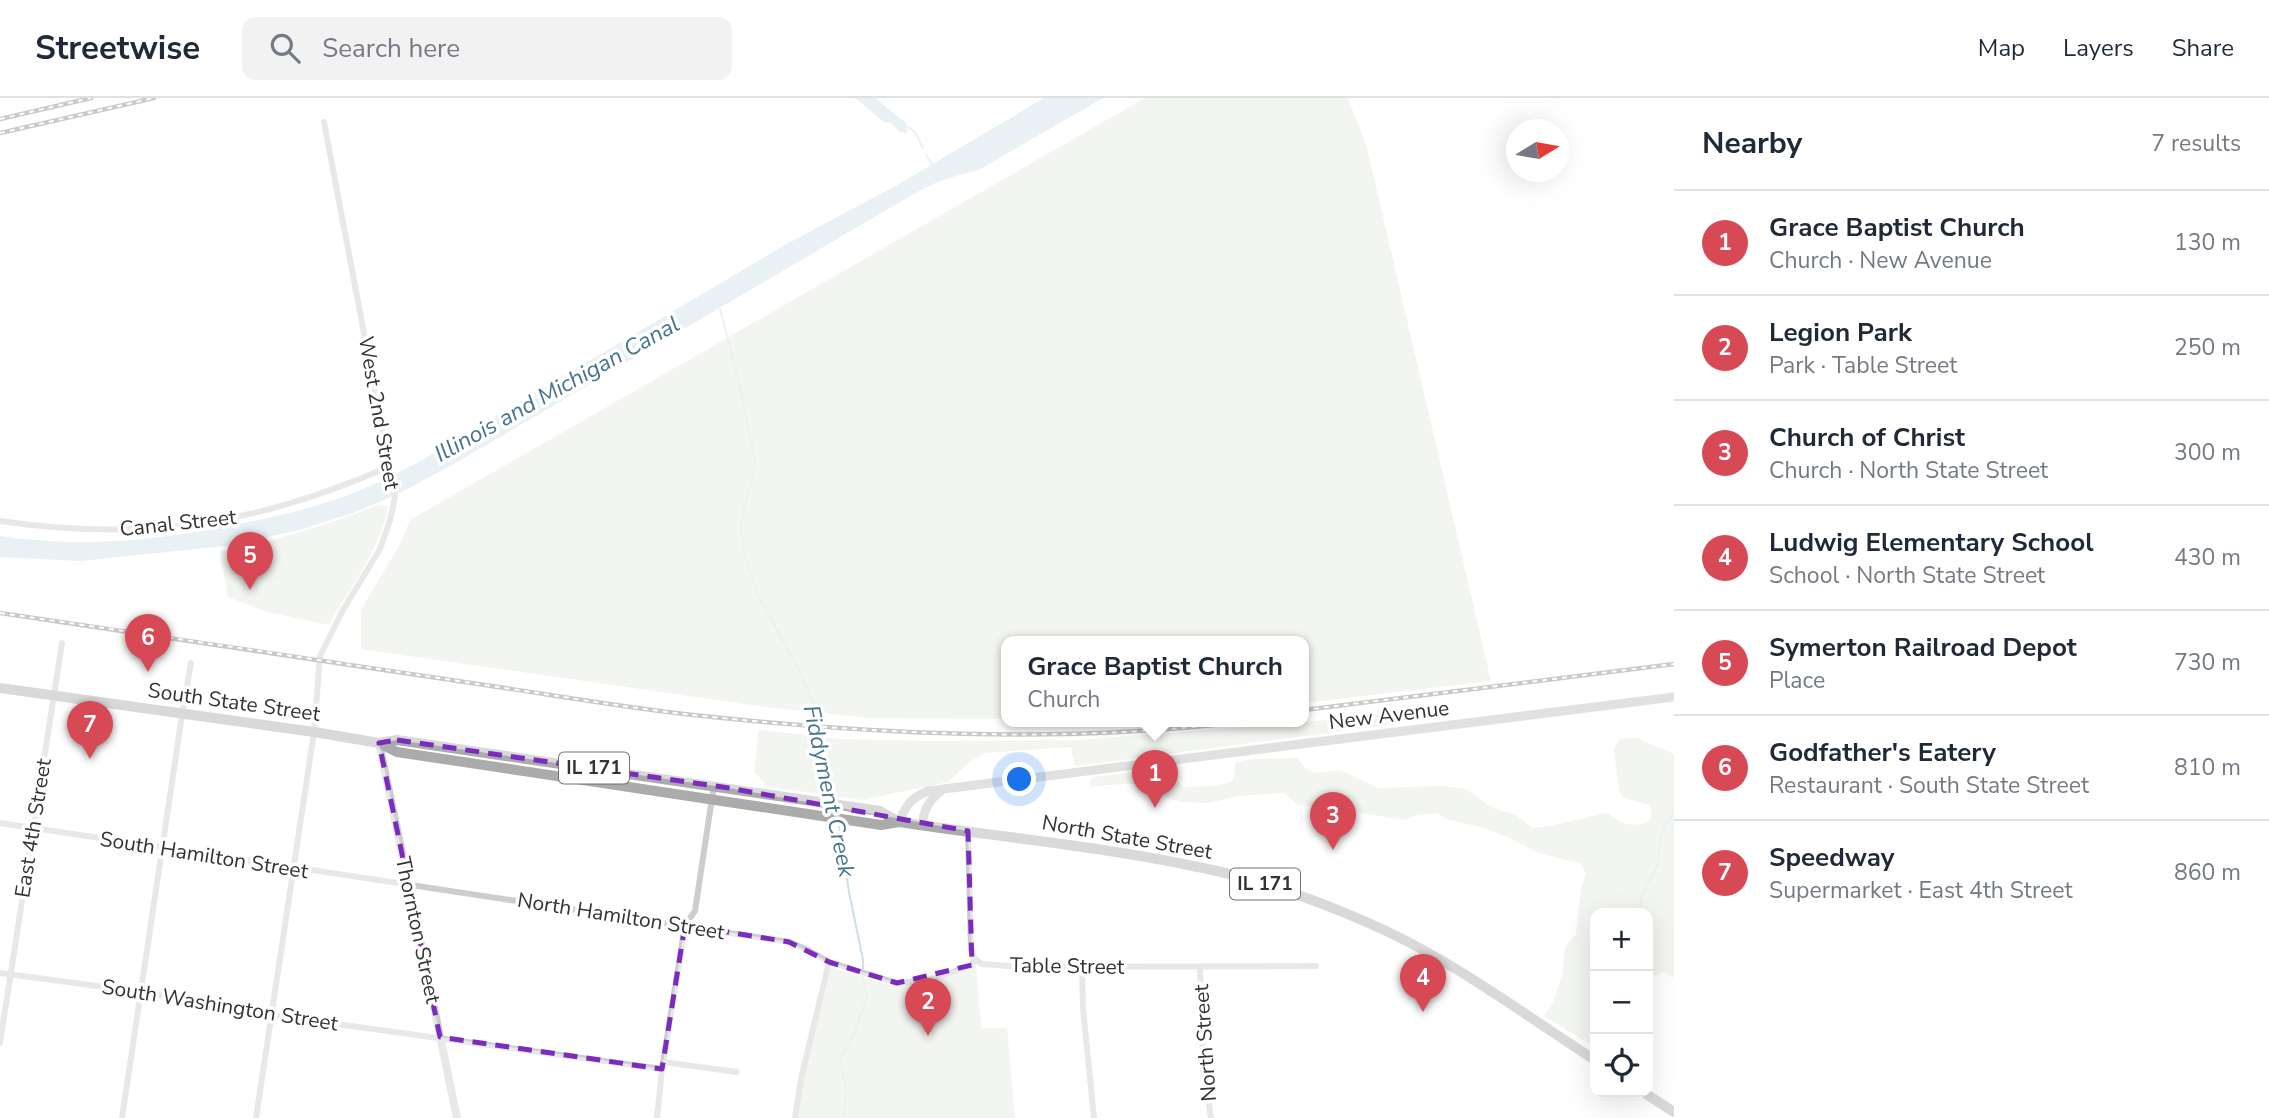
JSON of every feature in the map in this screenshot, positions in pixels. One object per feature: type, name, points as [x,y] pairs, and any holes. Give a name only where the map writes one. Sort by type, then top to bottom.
[{"type":"main road","name":"South State Street","points":[[0,688],[379,743]]},
{"type":"main road","name":"New Avenue","points":[[899,822],[906,806],[915,796],[928,791],[1674,697]]},
{"type":"main road","name":"North State Street","points":[[379,743],[397,740],[714,785],[880,811],[899,822]]},
{"type":"main road","name":"North State Street","points":[[379,743],[397,752],[865,823],[881,825],[899,822],[968,831],[1199,867],[1247,879],[1365,921],[1426,952],[1590,1057]]},
{"type":"main road","points":[[922,825],[924,810],[931,799],[942,791]]},
{"type":"main road","points":[[1651,1097],[1674,1112]]},
{"type":"street","name":"West 2nd Street","points":[[256,1118],[314,732],[320,656],[343,610],[380,549],[395,497],[324,122]]},
{"type":"street","name":"Canal Street","points":[[0,521],[58,529],[99,531],[180,527],[221,521],[325,492],[390,466]]},
{"type":"street","name":"East 4th Street","points":[[0,1043],[62,643]]},
{"type":"street","points":[[122,1118],[191,663]]},
{"type":"street","name":"Thornton Street","points":[[379,743],[457,1118]]},
{"type":"street","points":[[657,1118],[685,925],[695,911],[714,785]]},
{"type":"street","name":"South Hamilton Street","points":[[0,823],[409,885]]},
{"type":"street","points":[[795,1118],[801,1079],[829,962],[897,983],[916,982],[972,965],[975,959],[971,950],[968,831]]},
{"type":"street","name":"North Hamilton Street","points":[[409,885],[789,942],[829,962]]},
{"type":"street","name":"Table Street","points":[[975,959],[982,964],[1022,967],[1316,966]]},
{"type":"street","name":"North Street","points":[[1200,967],[1203,1065],[1211,1118]]},
{"type":"street","points":[[1082,968],[1083,1007],[1094,1118]]},
{"type":"street","name":"South Washington Street","points":[[0,973],[440,1038],[663,1066],[737,1072]]},
{"type":"highlighted area","points":[[397,740],[729,788],[968,831],[972,965],[897,983],[829,962],[789,942],[685,925],[662,1069],[440,1037],[379,743]]},
{"type":"shaded area","points":[[1145,98],[1348,98],[1367,148],[1491,681],[1309,702],[1309,636],[1001,636],[1001,719],[869,718],[765,707],[361,649],[361,610],[400,544],[410,520]]},
{"type":"shaded area","points":[[378,505],[388,506],[379,538],[329,625],[268,612],[228,597],[220,552],[300,532]]},
{"type":"shaded area","points":[[1443,707],[1448,710],[1443,715],[1397,724],[1075,766],[1071,747],[985,753],[971,761],[948,782],[863,800],[769,787],[754,772],[759,730],[840,739],[1080,740],[1245,727],[1309,727],[1309,722]]},
{"type":"shaded area","points":[[1637,738],[1674,754],[1674,978],[1664,972],[1653,977],[1653,908],[1590,908],[1590,1044],[1544,1016],[1553,1002],[1562,975],[1565,947],[1576,934],[1581,887],[1586,874],[1580,863],[1538,853],[1510,838],[1481,827],[1448,820],[1437,813],[1417,815],[1404,820],[1298,805],[1284,793],[1239,796],[1208,803],[1182,802],[1166,798],[1153,784],[1091,787],[1090,781],[1094,777],[1156,769],[1170,773],[1184,787],[1217,786],[1233,781],[1236,762],[1297,758],[1304,767],[1314,773],[1340,770],[1378,788],[1442,786],[1465,789],[1495,809],[1516,815],[1532,828],[1607,813],[1631,825],[1648,822],[1652,816],[1650,805],[1625,798],[1619,792],[1614,749],[1620,739]]},
{"type":"shaded area","points":[[976,966],[981,1028],[1007,1028],[1015,1118],[797,1118],[803,1081],[831,967],[882,983],[912,986],[953,976]]},
{"type":"water","points":[[855,98],[875,98],[906,123],[907,133],[900,132],[891,123],[884,122]]},
{"type":"water","name":"Illinois and Michigan Canal","points":[[1044,98],[1103,98],[982,168],[939,181],[917,192],[452,465],[396,495],[353,513],[299,530],[225,546],[81,561],[0,557],[0,536],[61,542],[145,539],[281,515],[365,488],[417,463],[785,245],[899,184]]},
{"type":"waterway","points":[[908,127],[915,132],[923,148]]},
{"type":"waterway","points":[[926,155],[932,164]]},
{"type":"waterway","name":"Fiddyment Creek","points":[[720,309],[755,460],[741,527],[744,553],[758,596],[795,662],[816,707],[834,798]]},
{"type":"waterway","points":[[1640,908],[1643,892],[1658,864],[1664,827],[1674,814]]},
{"type":"waterway","name":"Fiddyment Creek","points":[[839,825],[863,971]]},
{"type":"waterway","name":"Fiddyment Creek","points":[[844,1118],[846,1089],[840,1060],[853,1037],[867,997],[862,976]]},
{"type":"railway","points":[[0,119],[91,98]]},
{"type":"railway","points":[[0,133],[154,98]]},
{"type":"railway","points":[[0,613],[632,707],[753,721],[962,734],[1102,733],[1191,727]]},
{"type":"railway","points":[[1309,709],[1674,664]]},
{"type":"place","name":"Symerton Railroad Depot","points":[[250,590]]},
{"type":"place","name":"Godfather's Eatery","points":[[148,672]]},
{"type":"place","name":"Speedway","points":[[90,759]]},
{"type":"place","name":"Grace Baptist Church","points":[[1155,808]]},
{"type":"place","name":"Church of Christ","points":[[1333,850]]},
{"type":"place","name":"Ludwig Elementary School","points":[[1423,1012]]},
{"type":"place","name":"Legion Park","points":[[928,1036]]}]
